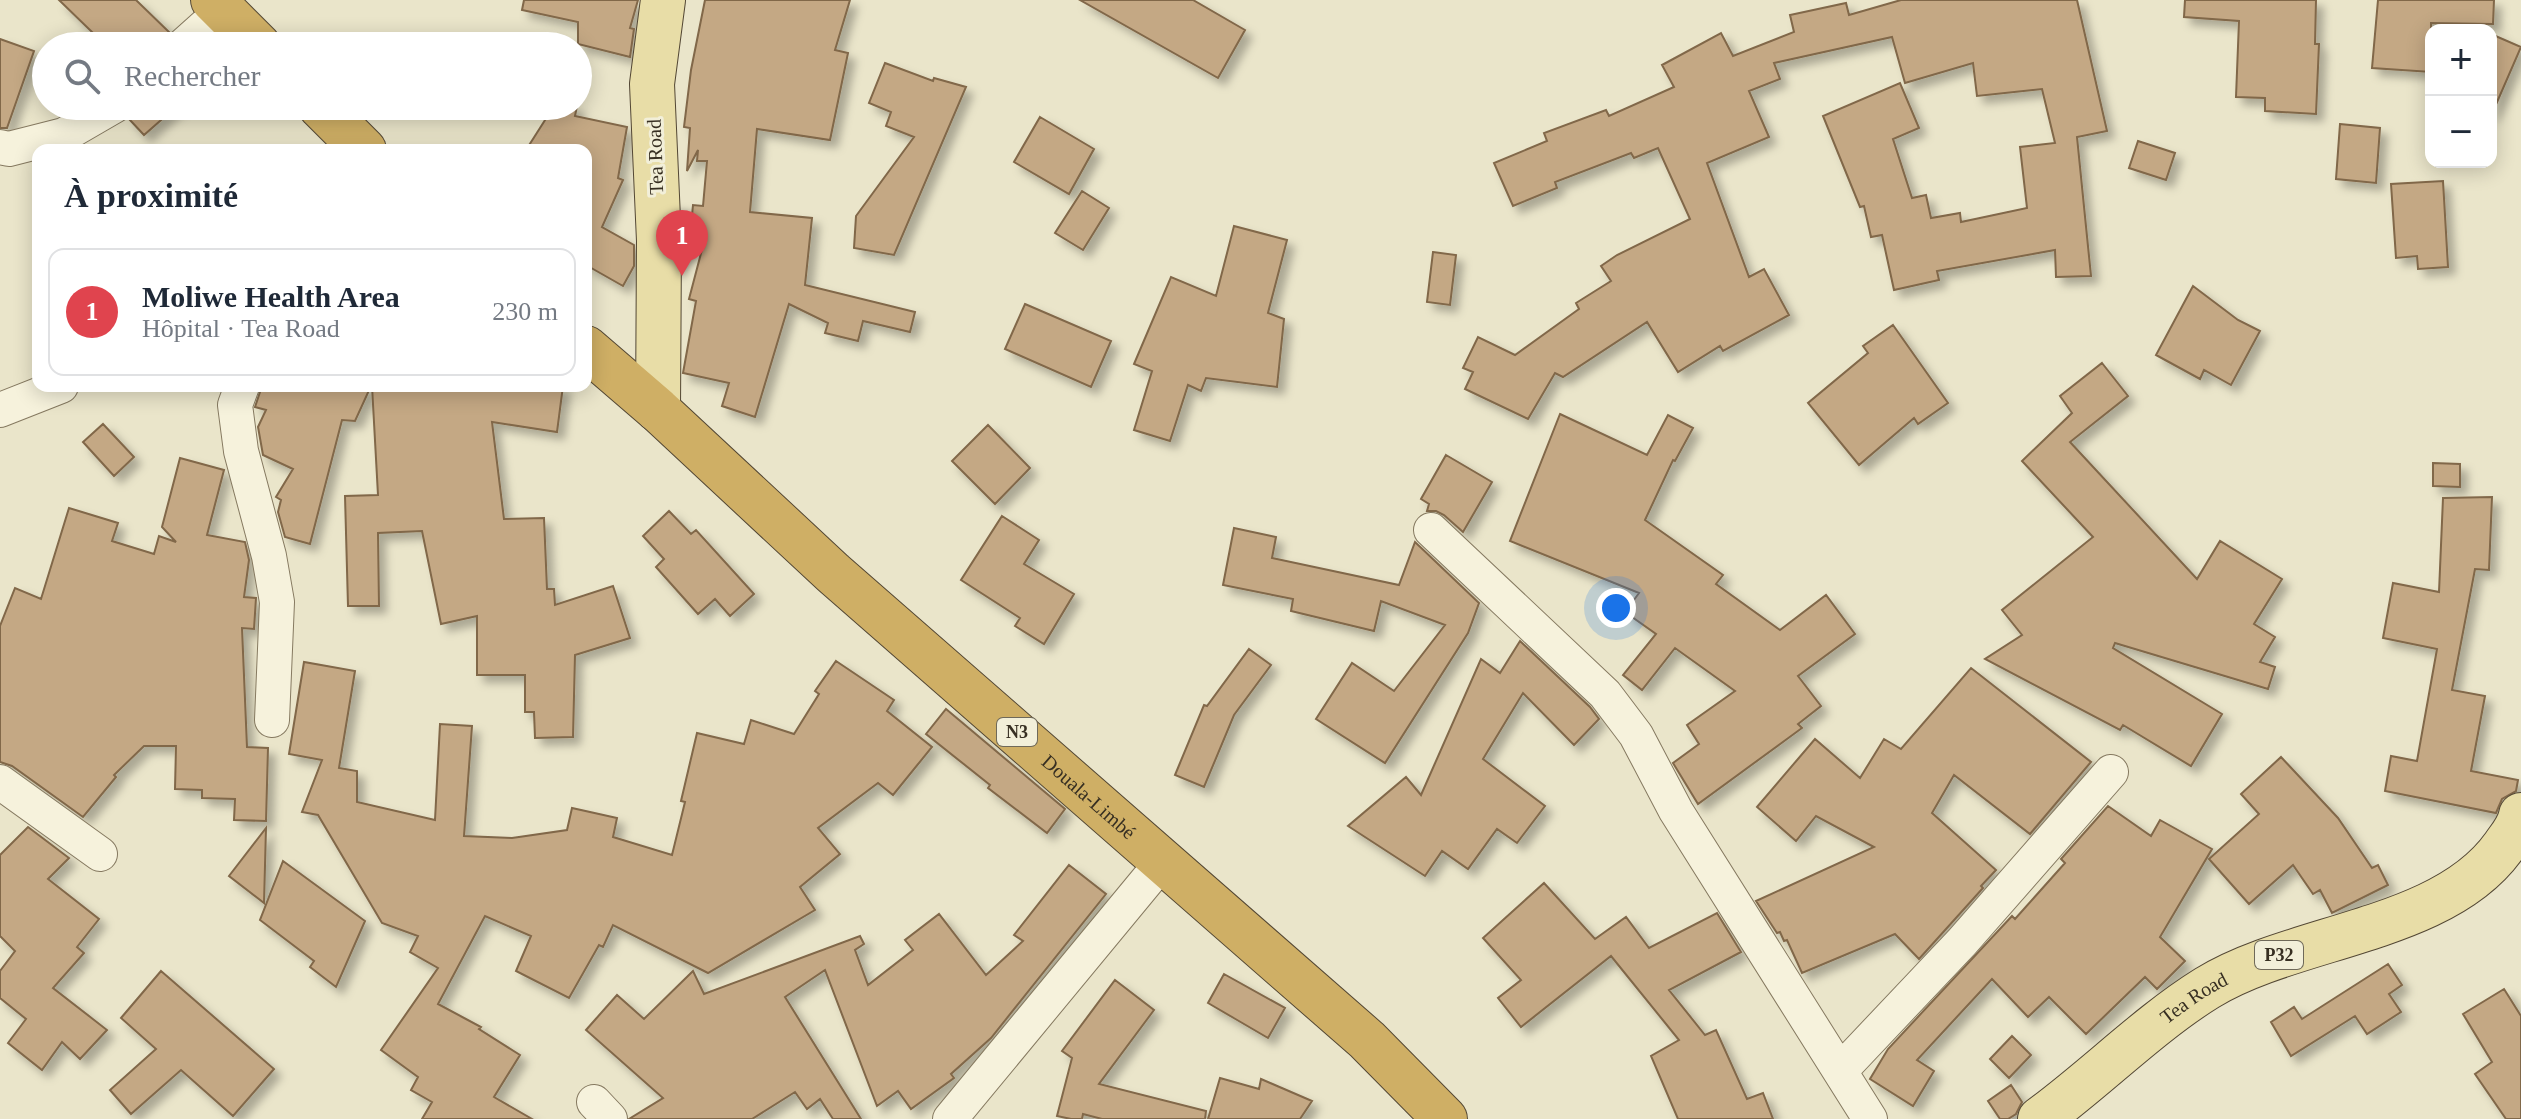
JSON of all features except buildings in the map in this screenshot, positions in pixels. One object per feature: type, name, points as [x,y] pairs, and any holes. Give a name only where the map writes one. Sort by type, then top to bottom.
[{"type":"highway","points":[[218,5],[245,32]]},
{"type":"highway","points":[[334,120],[358,144]]},
{"type":"highway","name":"Douala-Limbé","points":[[592,353],[658,410],[833,573],[1367,1040],[1445,1119]]},
{"type":"main road","name":"Tea Road","points":[[658,410],[659,241],[652,84],[663,0]]},
{"type":"main road","name":"Tea Road","points":[[2040,1119],[2208,987],[2277,955],[2420,909],[2464,885],[2491,864],[2519,824],[2521,815]]},
{"type":"street","points":[[195,32],[218,5]]},
{"type":"street","points":[[0,147],[9,149],[64,135],[90,120]]},
{"type":"street","points":[[0,410],[46,392]]},
{"type":"street","points":[[240,392],[235,405],[241,451],[269,556],[277,602],[272,720]]},
{"type":"street","points":[[1431,530],[1605,694],[1636,735],[1676,811],[1870,1119]]},
{"type":"street","points":[[1840,1071],[1962,942],[2111,772]]},
{"type":"street","points":[[0,782],[100,854]]},
{"type":"street","points":[[950,1119],[1164,860]]},
{"type":"place","name":"Moliwe Health Area","points":[[682,276]]}]
